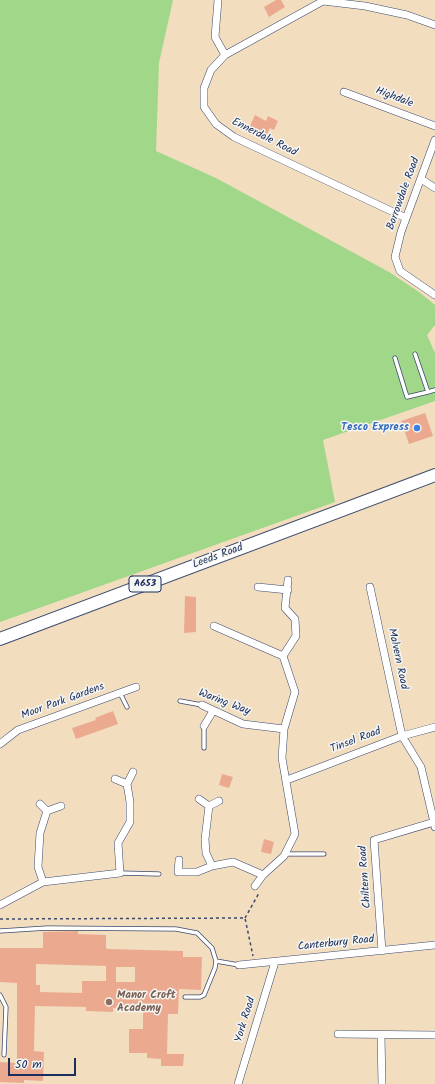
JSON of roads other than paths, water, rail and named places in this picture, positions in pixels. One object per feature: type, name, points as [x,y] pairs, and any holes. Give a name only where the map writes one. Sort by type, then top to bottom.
[{"type":"main road","name":"Leeds Road","points":[[0,639],[435,475]]},
{"type":"street","points":[[218,0],[215,37],[225,55]]},
{"type":"street","name":"Ennerdale Road","points":[[406,218],[234,137],[216,124],[204,107],[204,88],[211,70],[225,55],[323,0],[365,6],[408,15],[435,25]]},
{"type":"street","name":"Highdale","points":[[344,92],[435,126]]},
{"type":"street","name":"Borrowdale Road","points":[[435,140],[406,218],[395,257],[400,271],[435,295]]},
{"type":"street","points":[[421,179],[435,188]]},
{"type":"street","points":[[283,656],[296,636],[295,619],[285,608],[288,580]]},
{"type":"street","points":[[258,587],[288,590]]},
{"type":"street","name":"Malvern Road","points":[[370,587],[402,736],[420,766],[435,825]]},
{"type":"street","points":[[214,626],[283,656],[295,692],[284,729],[282,758],[287,780],[295,834],[286,854],[263,875],[255,886]]},
{"type":"street","name":"Moor Park Gardens","points":[[0,744],[18,730],[136,687]]},
{"type":"street","name":"Waring Way","points":[[202,705],[212,711],[243,724],[284,729]]},
{"type":"street","points":[[204,726],[212,711]]},
{"type":"street","name":"Tinsel Road","points":[[287,780],[402,736],[435,727]]},
{"type":"street","points":[[0,905],[43,882],[120,873],[118,843],[130,822],[130,802],[127,784],[134,772]]},
{"type":"street","points":[[115,780],[127,784]]},
{"type":"street","points":[[199,799],[209,806]]},
{"type":"street","points":[[209,806],[219,801]]},
{"type":"street","points":[[40,804],[47,811]]},
{"type":"street","points":[[47,811],[61,806]]},
{"type":"street","points":[[209,806],[205,839],[206,853],[212,866]]},
{"type":"street","points":[[43,882],[38,867],[40,833],[47,811]]},
{"type":"street","name":"Chiltern Road","points":[[382,951],[374,840],[435,825]]},
{"type":"street","points":[[180,860],[178,872],[197,872],[212,866],[233,862],[263,875]]},
{"type":"street","name":"Canterbury Road","points":[[239,964],[275,962],[435,945]]},
{"type":"street","name":"York Road","points":[[238,1084],[275,962]]},
{"type":"street","points":[[338,1034],[435,1036]]},
{"type":"street","points":[[381,1036],[382,1084]]},
{"type":"lane","points":[[415,354],[428,392]]},
{"type":"lane","points":[[395,358],[407,397],[435,390]]},
{"type":"lane","points":[[120,693],[127,707]]},
{"type":"lane","name":"Waring Way","points":[[180,701],[202,705]]},
{"type":"lane","points":[[204,726],[204,748]]},
{"type":"lane","points":[[286,854],[324,854]]},
{"type":"lane","points":[[120,873],[159,874]]},
{"type":"lane","points":[[0,931],[47,928],[190,930],[197,933],[212,948],[216,961],[215,968],[204,995],[200,997],[185,997]]},
{"type":"lane","points":[[216,961],[239,964]]},
{"type":"lane","points":[[0,995],[6,1007],[4,1055]]},
{"type":"place","name":"Tesco Express","points":[[417,428]]},
{"type":"place","name":"Manor Croft Academy","points":[[109,1002]]}]
